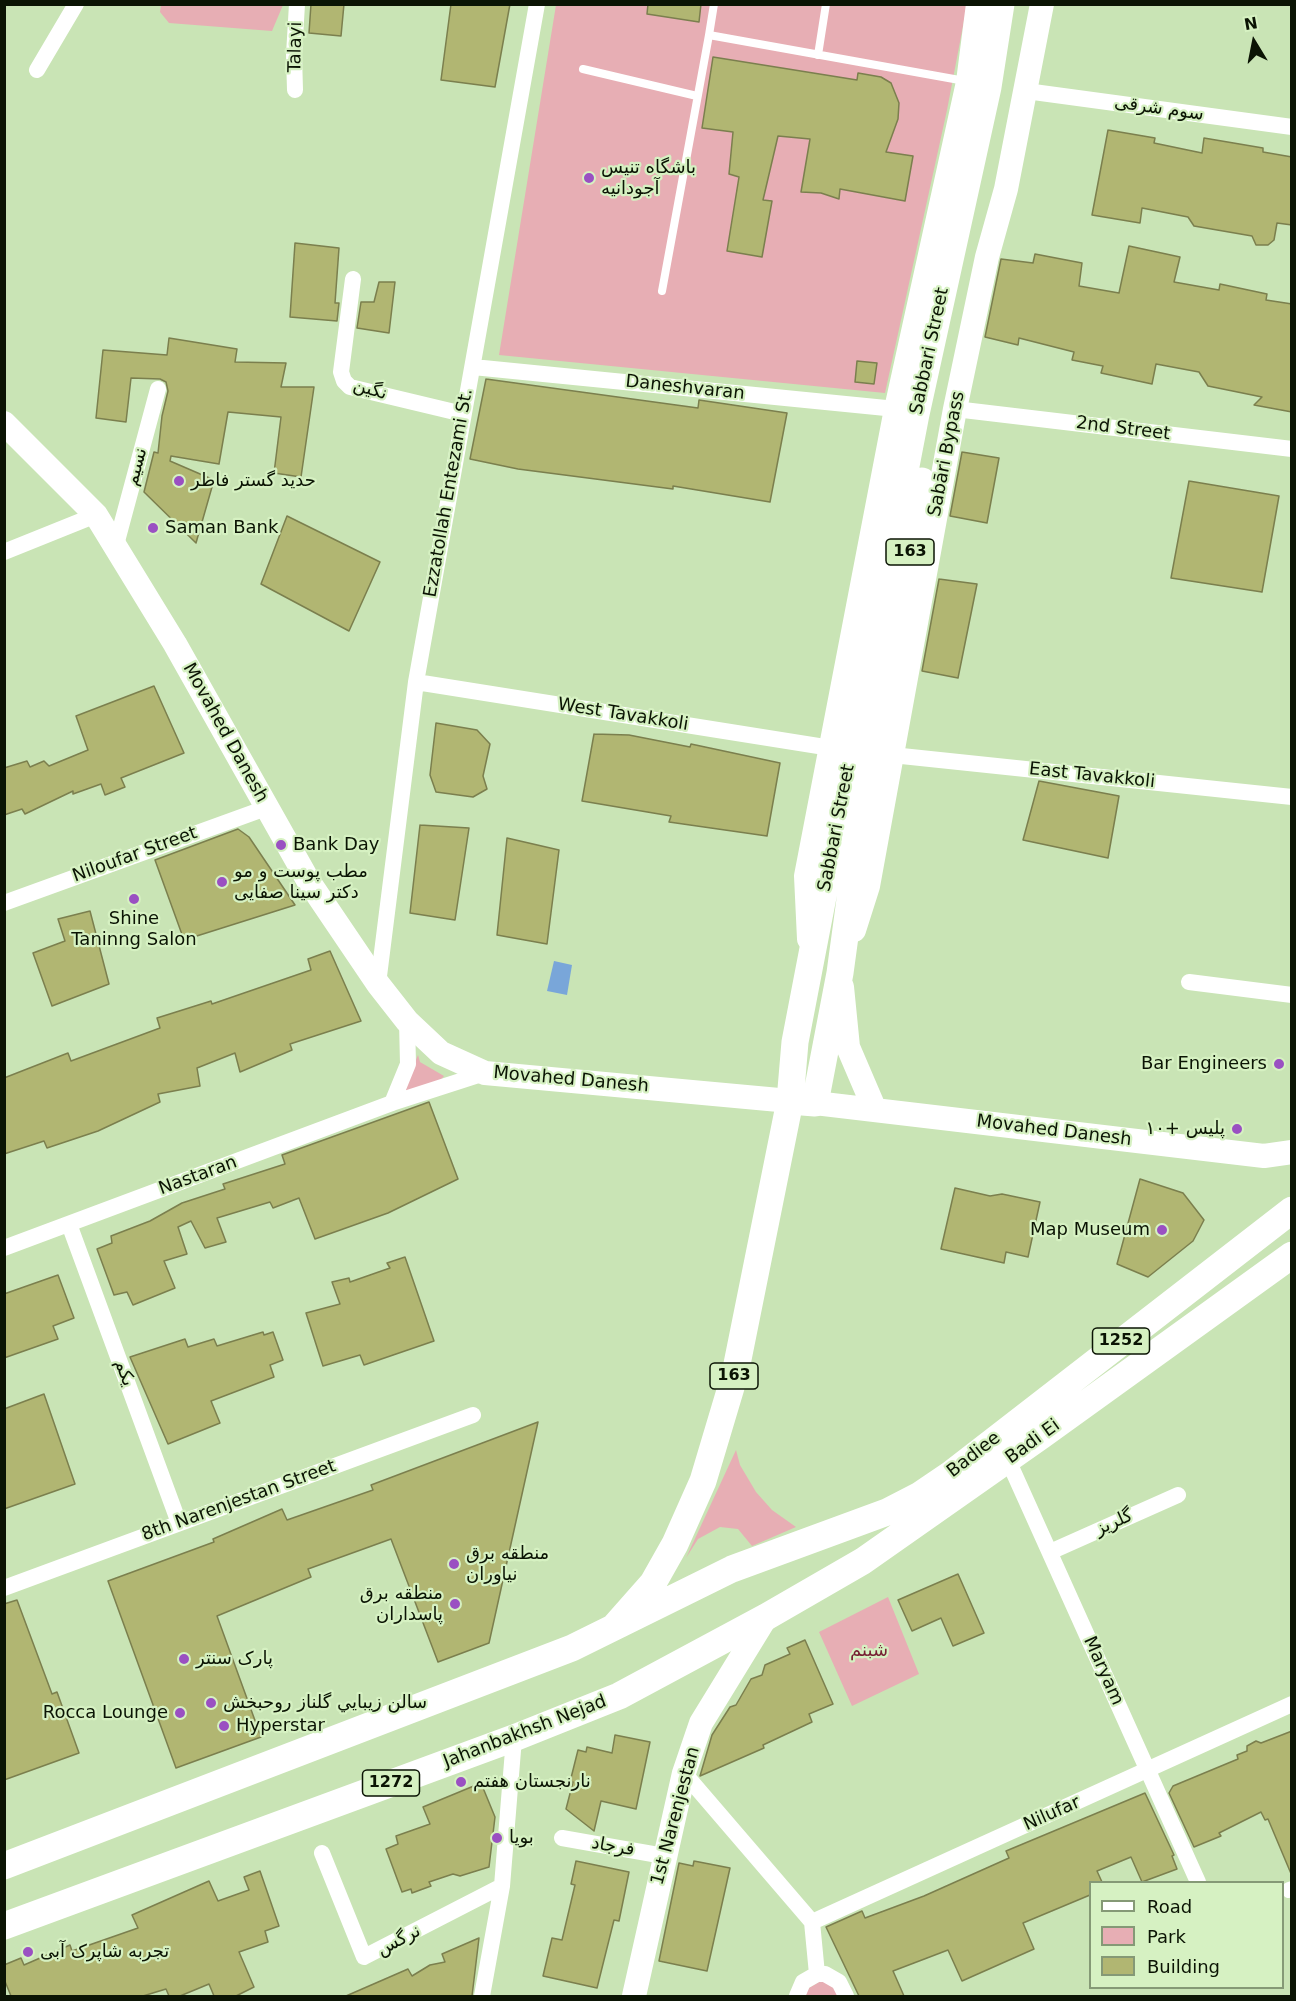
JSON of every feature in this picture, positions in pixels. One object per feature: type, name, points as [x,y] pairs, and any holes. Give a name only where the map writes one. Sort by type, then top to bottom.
[{"type":"main road","points":[[811,968],[806,876],[896,409],[968,82],[978,4]]},
{"type":"main road","name":"Sabbari Street","points":[[803,1102],[795,1042],[914,426],[988,87],[1001,4]]},
{"type":"main road","name":"Sabbari Street","points":[[615,1626],[653,1583],[675,1544],[703,1481],[735,1374],[803,1102],[840,973],[854,873],[933,420],[1006,89],[1020,4]]},
{"type":"main road","name":"Sabāri Bypass","points":[[840,973],[868,886],[955,409],[987,257],[1006,189],[1042,4]]},
{"type":"main road","name":"Movahed Danesh","points":[[4,423],[96,515],[175,644],[309,882],[378,984],[407,1021],[441,1053],[485,1073],[803,1102],[1264,1156],[1292,1152]]},
{"type":"main road","points":[[840,973],[848,1047],[875,1110]]},
{"type":"main road","name":"Badiee","points":[[615,1626],[732,1569],[782,1548],[858,1523],[920,1495],[1292,1210]]},
{"type":"main road","name":"Badi Ei","points":[[766,1617],[862,1561],[1008,1460],[1292,1255]]},
{"type":"main road","name":"Jahanbakhsh Nejad","points":[[4,1926],[514,1738],[619,1696],[766,1617]]},
{"type":"main road","name":"1st Narenjestan","points":[[634,1996],[684,1773],[701,1724],[766,1617]]},
{"type":"main road","points":[[4,1866],[572,1648],[615,1626]]},
{"type":"street","points":[[37,70],[76,4]]},
{"type":"street","name":"Talayi","points":[[295,90],[297,4]]},
{"type":"street","name":"Ezzatollah Entezami St.","points":[[378,984],[416,682],[537,4]]},
{"type":"street","name":"سوم شرقی","points":[[1026,91],[1292,127]]},
{"type":"street","name":"نگین","points":[[353,279],[341,372],[344,381],[350,387],[463,414]]},
{"type":"street","name":"Daneshvaran","points":[[473,367],[896,409]]},
{"type":"street","name":"نسیم","points":[[116,545],[158,389]]},
{"type":"street","name":"2nd Street","points":[[955,409],[1292,449]]},
{"type":"street","points":[[4,552],[96,515]]},
{"type":"street","name":"West Tavakkoli","points":[[416,682],[831,748]]},
{"type":"street","name":"East Tavakkoli","points":[[892,755],[1292,797]]},
{"type":"street","name":"Niloufar Street","points":[[4,903],[266,807]]},
{"type":"street","points":[[1189,982],[1292,995]]},
{"type":"street","points":[[392,1103],[408,1064],[407,1021]]},
{"type":"street","name":"Nastaran","points":[[4,1248],[392,1103],[485,1073]]},
{"type":"street","name":"یکم","points":[[69,1224],[178,1523]]},
{"type":"street","name":"8th Narenjestan Street","points":[[4,1588],[473,1414]]},
{"type":"street","name":"Maryam","points":[[1008,1460],[1198,1881]]},
{"type":"street","name":"گلریز","points":[[1050,1552],[1178,1495]]},
{"type":"street","name":"Nilufar","points":[[812,1922],[1292,1704]]},
{"type":"street","points":[[482,1996],[502,1887],[514,1738]]},
{"type":"street","points":[[684,1773],[812,1922],[817,1974]]},
{"type":"street","name":"فرجاد","points":[[562,1838],[664,1856]]},
{"type":"street","name":"نرگس","points":[[322,1853],[364,1957],[502,1887]]},
{"type":"street","points":[[796,1996],[803,1982],[817,1974],[833,1977],[844,1988],[846,1996]]},
{"type":"lane","points":[[662,291],[714,4]]},
{"type":"lane","points":[[818,55],[826,4]]},
{"type":"lane","points":[[708,35],[968,82]]},
{"type":"lane","points":[[583,69],[697,96]]},
{"type":"green space","points":[[161,4],[283,5],[272,31],[169,23],[160,12]]},
{"type":"green space","points":[[556,5],[967,5],[947,110],[885,393],[499,355]]},
{"type":"green space","points":[[418,1055],[420,1062],[444,1076],[438,1083],[403,1092]]},
{"type":"green space","points":[[736,1450],[740,1465],[756,1492],[772,1510],[796,1527],[752,1546],[738,1529],[720,1527],[698,1539],[686,1558]]},
{"type":"green space","name":"شبنم","points":[[888,1597],[919,1674],[852,1706],[819,1632]]},
{"type":"green space","points":[[824,1979],[842,1996],[802,1996],[802,1992]]},
{"type":"water","points":[[554,961],[572,965],[567,995],[547,991]]},
{"type":"building","points":[[311,4],[344,4],[341,36],[309,33]]},
{"type":"building","points":[[451,4],[510,4],[495,87],[441,80]]},
{"type":"building","points":[[648,4],[701,4],[699,22],[647,14]]},
{"type":"building","points":[[713,57],[857,80],[858,73],[881,77],[891,83],[899,103],[898,119],[886,152],[913,156],[905,201],[840,189],[839,199],[821,193],[801,192],[810,139],[778,136],[763,200],[772,201],[762,257],[727,251],[739,177],[729,174],[733,132],[702,128]]},
{"type":"building","points":[[1108,130],[1155,138],[1154,143],[1202,153],[1204,138],[1263,148],[1263,152],[1292,157],[1292,225],[1277,223],[1274,240],[1268,245],[1256,245],[1252,236],[1194,226],[1188,217],[1142,208],[1140,223],[1092,215]]},
{"type":"building","points":[[295,243],[339,248],[335,303],[339,303],[337,321],[290,317]]},
{"type":"building","points":[[1129,246],[1180,257],[1174,282],[1219,290],[1220,284],[1267,294],[1266,300],[1292,304],[1292,412],[1254,405],[1262,397],[1208,386],[1199,372],[1156,364],[1152,384],[1101,373],[1103,366],[1072,360],[1074,352],[1019,338],[1018,345],[985,337],[1001,259],[1033,263],[1035,254],[1082,263],[1079,286],[1119,293]]},
{"type":"building","points":[[379,282],[395,282],[389,333],[357,328],[361,302],[374,302]]},
{"type":"building","points":[[169,338],[237,349],[235,362],[286,363],[281,387],[314,387],[301,477],[274,473],[281,417],[228,412],[219,464],[171,456],[170,461],[214,480],[196,543],[144,492],[154,452],[158,453],[162,416],[168,391],[166,382],[160,379],[131,378],[126,422],[96,418],[103,350],[167,355]]},
{"type":"building","points":[[857,361],[877,363],[874,384],[855,382]]},
{"type":"building","points":[[486,379],[698,408],[699,400],[787,413],[770,502],[673,486],[673,489],[518,469],[470,459]]},
{"type":"building","points":[[962,452],[999,458],[987,523],[950,516]]},
{"type":"building","points":[[1189,481],[1279,496],[1262,592],[1171,578]]},
{"type":"building","points":[[287,516],[380,562],[349,631],[261,584]]},
{"type":"building","points":[[939,579],[977,584],[958,678],[922,671]]},
{"type":"building","points":[[154,686],[184,753],[121,778],[125,787],[105,795],[101,784],[73,794],[73,791],[25,814],[22,809],[4,815],[4,768],[27,761],[30,767],[44,761],[49,766],[88,750],[76,716]]},
{"type":"building","points":[[436,723],[477,730],[490,744],[483,776],[487,789],[473,797],[436,792],[430,775]]},
{"type":"building","points":[[594,734],[629,735],[690,747],[691,744],[780,763],[767,836],[669,822],[671,816],[582,801]]},
{"type":"building","points":[[1039,781],[1119,796],[1108,858],[1023,840]]},
{"type":"building","points":[[420,825],[469,828],[455,920],[410,913]]},
{"type":"building","name":"مطب پوست و مو دکتر سینا صفایی","points":[[238,829],[249,837],[295,905],[184,940],[155,860]]},
{"type":"building","points":[[507,838],[559,850],[547,944],[497,935]]},
{"type":"building","points":[[90,911],[109,984],[52,1006],[33,953],[65,941],[58,919]]},
{"type":"building","points":[[330,951],[361,1021],[290,1044],[292,1050],[240,1072],[235,1053],[197,1068],[200,1086],[158,1094],[160,1102],[98,1131],[47,1148],[44,1141],[4,1154],[4,1078],[68,1053],[71,1061],[160,1028],[157,1018],[211,1001],[212,1004],[311,970],[308,959]]},
{"type":"building","points":[[429,1102],[458,1179],[388,1213],[315,1239],[299,1198],[273,1208],[270,1202],[217,1218],[226,1242],[205,1248],[191,1221],[178,1227],[187,1254],[164,1261],[175,1288],[133,1305],[127,1292],[114,1295],[97,1249],[112,1243],[111,1236],[150,1221],[182,1203],[225,1189],[223,1184],[285,1164],[282,1155]]},
{"type":"building","name":"Map Museum","points":[[1140,1179],[1183,1193],[1204,1220],[1193,1241],[1148,1277],[1117,1264]]},
{"type":"building","points":[[955,1188],[990,1196],[1002,1194],[1040,1202],[1028,1257],[1006,1252],[1004,1263],[941,1249]]},
{"type":"building","points":[[405,1257],[434,1341],[364,1365],[360,1355],[323,1366],[306,1313],[340,1304],[332,1282],[349,1278],[350,1282],[390,1268],[387,1263]]},
{"type":"building","points":[[58,1275],[74,1318],[53,1326],[58,1339],[4,1358],[4,1294]]},
{"type":"building","points":[[263,1332],[264,1335],[273,1332],[283,1360],[270,1365],[274,1377],[211,1401],[220,1423],[168,1444],[130,1357],[185,1339],[188,1347],[214,1339],[217,1346]]},
{"type":"building","points":[[44,1394],[75,1484],[4,1509],[4,1409]]},
{"type":"building","points":[[538,1422],[489,1643],[438,1662],[391,1539],[308,1569],[311,1577],[217,1616],[261,1737],[176,1768],[108,1581],[214,1542],[213,1539],[282,1509],[287,1520],[373,1490],[371,1485]]},
{"type":"building","points":[[958,1574],[984,1633],[953,1646],[941,1618],[912,1631],[898,1600]]},
{"type":"building","points":[[17,1600],[52,1694],[57,1692],[79,1753],[4,1780],[4,1604]]},
{"type":"building","points":[[805,1640],[833,1704],[809,1714],[812,1722],[763,1745],[764,1748],[700,1776],[712,1735],[730,1707],[736,1705],[751,1679],[762,1675],[765,1665],[790,1654],[787,1648]]},
{"type":"building","points":[[1292,1731],[1292,1876],[1268,1819],[1265,1820],[1261,1812],[1219,1833],[1221,1836],[1194,1847],[1169,1793],[1173,1786],[1238,1759],[1237,1755],[1247,1751],[1247,1746],[1256,1741],[1261,1743]]},
{"type":"building","points":[[615,1735],[650,1742],[636,1809],[601,1801],[594,1831],[566,1809],[573,1782],[570,1782],[578,1750],[586,1752],[587,1747],[612,1753]]},
{"type":"building","points":[[481,1783],[495,1817],[489,1867],[460,1876],[453,1874],[429,1882],[431,1886],[412,1893],[411,1889],[402,1892],[386,1849],[398,1844],[396,1836],[430,1824],[423,1807]]},
{"type":"building","points":[[1145,1793],[1174,1855],[1172,1856],[1177,1869],[1142,1881],[1131,1857],[1097,1871],[1102,1881],[1089,1881],[1089,1895],[1023,1923],[1034,1949],[962,1981],[948,1950],[893,1971],[904,1996],[859,1996],[826,1927],[862,1911],[865,1918],[924,1896],[1009,1858],[1006,1851]]},
{"type":"building","points":[[576,1861],[629,1872],[619,1921],[614,1920],[597,1988],[543,1976],[552,1938],[562,1940],[575,1885],[571,1884]]},
{"type":"building","points":[[694,1861],[730,1868],[707,1971],[659,1961],[679,1863],[693,1866]]},
{"type":"building","points":[[260,1871],[279,1926],[265,1931],[268,1942],[239,1952],[254,1987],[236,1996],[214,1996],[209,1984],[180,1996],[169,1996],[166,1989],[143,1996],[11,1996],[4,1979],[4,1965],[21,1958],[24,1965],[70,1945],[72,1951],[138,1928],[132,1915],[209,1881],[218,1901],[249,1890],[244,1877]]},
{"type":"building","points":[[479,1938],[472,1996],[346,1996],[408,1969],[412,1976],[430,1965],[445,1962],[442,1954]]},
{"type":"place","name":"باشگاه تنیس آجودانیه","points":[[589,178]]},
{"type":"place","name":"حدید گستر فاطر","points":[[179,481]]},
{"type":"place","name":"Saman Bank","points":[[153,528]]},
{"type":"place","name":"Bank Day","points":[[281,845]]},
{"type":"place","name":"مطب پوست و مو دکتر سینا صفایی","points":[[222,882]]},
{"type":"place","name":"Shine Taninng Salon","points":[[134,899]]},
{"type":"place","name":"Bar Engineers","points":[[1279,1064]]},
{"type":"place","name":"پلیس +۱۰","points":[[1237,1129]]},
{"type":"place","name":"Map Museum","points":[[1162,1230]]},
{"type":"place","name":"منطقه برق نیاوران","points":[[454,1564]]},
{"type":"place","name":"منطقه برق پاسداران","points":[[455,1604]]},
{"type":"place","name":"پارک سنتر","points":[[184,1659]]},
{"type":"place","name":"سالن زيبايي گلناز روحبخش","points":[[211,1703]]},
{"type":"place","name":"Rocca Lounge","points":[[180,1713]]},
{"type":"place","name":"Hyperstar","points":[[224,1726]]},
{"type":"place","name":"نارنجستان هفتم","points":[[461,1782]]},
{"type":"place","name":"بویا","points":[[497,1838]]},
{"type":"place","name":"تجربه شاپرک آبی","points":[[28,1952]]}]
